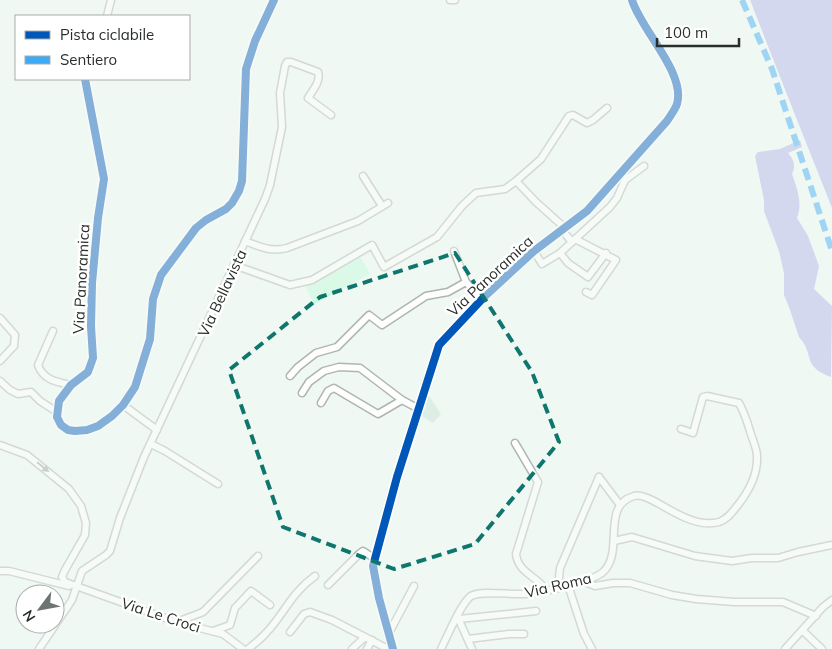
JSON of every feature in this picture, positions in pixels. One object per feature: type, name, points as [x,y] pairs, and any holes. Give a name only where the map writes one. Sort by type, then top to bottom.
[{"type":"street","points":[[107,15],[111,0]]},
{"type":"street","points":[[0,381],[18,394],[31,392],[40,401],[57,412],[61,425],[68,430],[87,430],[98,426],[124,406],[137,381],[150,339],[153,299],[161,275],[196,228],[226,209],[239,191],[242,181],[246,69],[255,41],[274,0]]},
{"type":"street","points":[[450,0],[455,0]]},
{"type":"street","name":"Via Panoramica","points":[[393,649],[379,598],[374,566],[375,559],[397,477],[439,346],[485,296],[534,251],[587,210],[667,121],[677,104],[678,87],[673,72],[639,17],[632,0]]},
{"type":"street","name":"Via Bellavista","points":[[39,649],[72,600],[82,571],[106,555],[110,550],[120,518],[150,444],[270,185],[282,127],[280,93],[285,66],[288,62],[318,72],[318,81],[308,98],[331,115]]},
{"type":"street","name":"Via Panoramica","points":[[57,412],[59,400],[71,385],[88,372],[93,358],[90,326],[92,283],[104,179],[85,80]]},
{"type":"street","points":[[234,265],[290,285],[312,280],[372,246],[384,267],[437,237],[476,192],[505,189],[516,181],[541,159],[570,116],[573,115],[587,123],[607,108]]},
{"type":"street","points":[[534,251],[542,264],[560,253],[610,207],[624,180],[644,166]]},
{"type":"street","points":[[245,241],[270,250],[278,250],[358,221],[385,205],[363,176]]},
{"type":"street","points":[[516,181],[573,240],[616,260],[592,295],[586,292]]},
{"type":"street","points":[[454,251],[466,282],[478,296],[498,276],[503,280]]},
{"type":"street","points":[[560,253],[588,278],[606,254]]},
{"type":"street","points":[[290,376],[316,353],[336,347],[370,315],[382,325],[426,296],[448,292],[466,282]]},
{"type":"street","points":[[0,318],[16,335],[14,346],[0,361]]},
{"type":"street","points":[[52,331],[38,365],[40,372],[51,380],[71,385]]},
{"type":"street","points":[[302,393],[309,382],[324,371],[339,367],[360,368],[402,400],[419,409]]},
{"type":"street","points":[[321,403],[328,390],[334,388],[378,414],[402,400]]},
{"type":"street","points":[[558,588],[560,568],[599,477],[620,505],[633,496],[640,495],[683,517],[697,522],[710,523],[725,519],[731,513],[753,481],[757,456],[744,412],[739,402],[707,396],[703,397],[693,432],[681,429]]},
{"type":"street","points":[[124,406],[157,430]]},
{"type":"street","points":[[515,443],[538,482],[516,554],[517,560],[524,571],[543,585],[546,590]]},
{"type":"street","points":[[150,444],[165,451],[218,484]]},
{"type":"street","points":[[0,445],[27,455],[69,489],[81,506],[86,523],[85,535],[62,577],[65,582],[76,587]]},
{"type":"street","name":"Via Roma","points":[[441,649],[464,604],[472,596],[485,594],[525,594],[558,588],[585,582],[597,577],[606,570],[612,557],[615,517],[620,505]]},
{"type":"street","points":[[614,541],[632,537],[695,556],[732,561],[752,558],[778,558],[832,545]]},
{"type":"street","points":[[328,585],[358,554],[363,552],[375,559]]},
{"type":"street","points":[[176,622],[203,612],[258,556]]},
{"type":"street","name":"Via Le Croci","points":[[0,571],[9,571],[56,584],[76,587],[176,622],[223,634],[243,649]]},
{"type":"street","points":[[248,649],[266,633],[291,598],[315,576]]},
{"type":"street","points":[[585,582],[595,586],[630,583],[672,595],[705,600],[782,602],[816,616]]},
{"type":"street","points":[[568,585],[584,634],[592,649]]},
{"type":"street","points":[[389,633],[414,586]]},
{"type":"street","points":[[212,631],[230,625],[235,608],[251,591],[270,605]]},
{"type":"street","points":[[785,649],[832,600]]},
{"type":"street","points":[[472,649],[458,618],[536,611]]},
{"type":"street","points":[[290,632],[304,614],[310,612],[332,620],[388,649]]},
{"type":"street","points":[[803,631],[822,649]]},
{"type":"street","points":[[468,639],[524,634]]},
{"type":"street","points":[[352,649],[368,639]]},
{"type":"street","points":[[367,649],[368,639]]},
{"type":"highlighted area","points":[[455,253],[532,372],[559,442],[475,544],[394,569],[283,527],[229,370],[320,297]]},
{"type":"shaded area","points":[[427,393],[441,414],[433,423],[420,415]]},
{"type":"green space","points":[[360,256],[370,274],[314,304],[305,286],[310,285]]},
{"type":"water","points":[[750,0],[832,0],[832,208],[753,9]]},
{"type":"water","points":[[800,140],[802,147],[788,153],[794,163],[792,174],[799,196],[799,213],[797,218],[808,236],[819,266],[814,289],[832,306],[831,377],[822,373],[812,364],[807,349],[799,337],[784,295],[784,273],[779,251],[764,211],[764,200],[755,156],[758,152],[780,149]]},
{"type":"pier","points":[[748,0],[750,0],[832,211],[830,209]]},
{"type":"marked path","points":[[742,0],[772,69],[832,251]]},
{"type":"cycle path","points":[[85,80],[104,179],[92,283],[91,326],[93,358],[88,372],[71,385],[59,401],[57,417],[61,425],[68,430],[75,431],[87,430],[98,426],[123,405],[135,387],[150,339],[153,299],[161,275],[196,228],[226,209],[239,191],[242,181],[246,69],[255,41],[274,0]]},
{"type":"cycle path","points":[[393,649],[379,598],[373,566],[397,477],[439,345],[485,296],[534,251],[587,211],[667,121],[677,104],[678,92],[669,65],[644,25],[632,0]]}]
